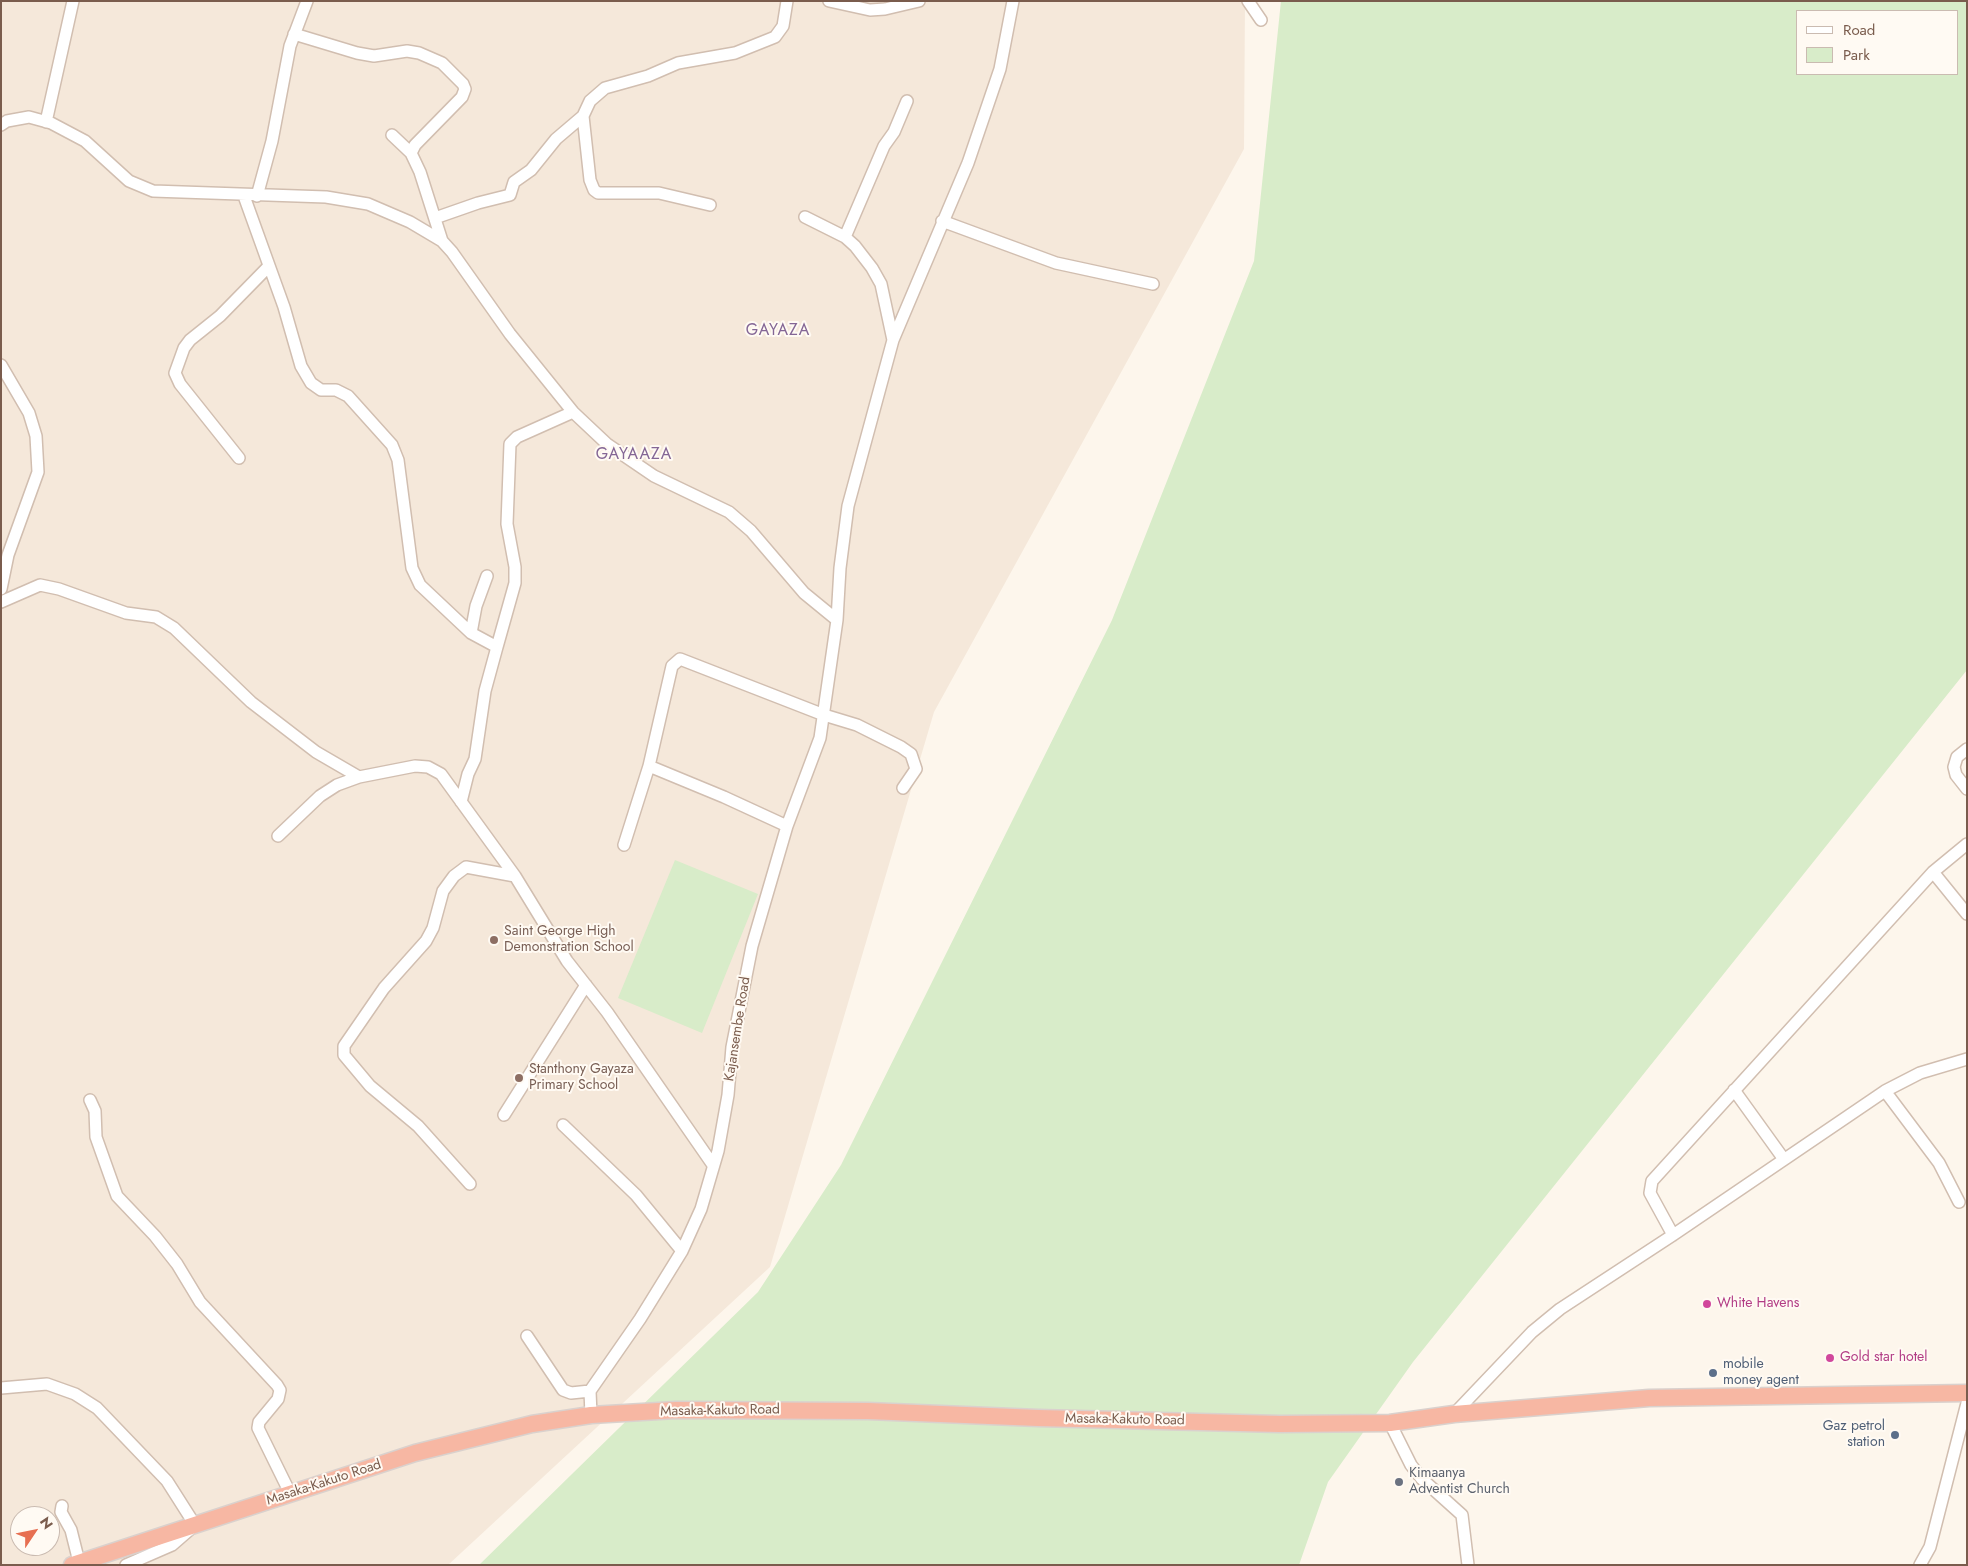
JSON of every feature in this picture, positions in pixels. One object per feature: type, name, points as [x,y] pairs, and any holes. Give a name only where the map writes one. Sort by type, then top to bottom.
[{"type":"highway","name":"Masaka-Kakuto Road","points":[[75,1564],[365,1469],[459,1441],[532,1424],[591,1415],[676,1410],[858,1411],[1058,1419],[1280,1424],[1390,1423],[1454,1414],[1649,1398],[1967,1393]]},
{"type":"street","points":[[46,122],[73,1]]},
{"type":"street","points":[[257,196],[272,141],[283,79],[294,34],[307,1]]},
{"type":"street","points":[[436,218],[478,203],[510,195],[514,182],[531,170],[556,139],[583,116],[590,101],[605,88],[648,76],[678,63],[735,53],[775,37],[783,26],[786,1]]},
{"type":"street","points":[[829,1],[870,10],[885,9],[919,1]]},
{"type":"street","name":"Kajansembe Road","points":[[590,1391],[640,1319],[682,1251],[701,1209],[721,1137],[742,992],[752,946],[787,826],[820,738],[838,620],[840,568],[848,506],[893,340],[968,163],[1000,69],[1013,1]]},
{"type":"street","points":[[1248,1],[1261,20]]},
{"type":"street","points":[[294,34],[365,54],[419,52],[442,63],[460,80],[465,89],[462,97],[414,146],[411,152]]},
{"type":"street","points":[[844,237],[884,146],[894,132],[908,101]]},
{"type":"street","points":[[583,116],[590,180],[594,190],[598,193],[659,193],[710,205]]},
{"type":"street","points":[[1,125],[7,121],[29,117],[46,122],[85,141],[129,181],[153,190],[244,196],[326,197],[368,204],[410,222],[442,241],[452,252],[510,334],[573,412],[607,444],[654,476],[728,512],[751,531],[804,593],[838,620]]},
{"type":"street","points":[[392,135],[411,152],[436,218],[442,241]]},
{"type":"street","points":[[244,196],[301,366],[311,383],[321,390],[336,390],[348,396],[392,445],[398,460],[412,568],[420,585],[471,633],[496,648]]},
{"type":"street","points":[[805,217],[844,237],[855,246],[881,284],[893,340]]},
{"type":"street","points":[[942,221],[1056,263],[1153,284]]},
{"type":"street","points":[[239,458],[180,384],[175,373],[184,348],[190,340],[220,316],[269,266]]},
{"type":"street","points":[[1,365],[29,414],[36,436],[38,472],[8,555],[1,589]]},
{"type":"street","points":[[461,802],[475,759],[485,691],[515,583],[515,566],[507,524],[510,444],[517,437],[573,412]]},
{"type":"street","points":[[471,633],[476,606],[487,576]]},
{"type":"street","points":[[1,602],[40,585],[59,589],[126,613],[156,617],[174,628],[251,702],[316,752],[359,777]]},
{"type":"street","points":[[624,845],[649,766],[672,666],[680,660],[824,715],[857,725],[911,754],[916,769],[903,788]]},
{"type":"street","points":[[1967,749],[1957,758],[1954,767],[1956,775],[1967,789]]},
{"type":"street","points":[[649,766],[724,796],[787,826]]},
{"type":"street","points":[[278,836],[320,796],[337,785],[394,768],[428,767],[441,774],[515,876],[567,961],[607,1012],[713,1165]]},
{"type":"street","points":[[1673,1235],[1650,1193],[1652,1181],[1933,872],[1967,844]]},
{"type":"street","points":[[470,1184],[418,1126],[370,1086],[344,1055],[344,1046],[384,988],[426,941],[433,928],[443,891],[454,876],[466,867],[515,876]]},
{"type":"street","points":[[1933,872],[1967,914]]},
{"type":"street","points":[[504,1115],[586,984]]},
{"type":"street","points":[[1454,1414],[1532,1332],[1560,1309],[1885,1091],[1920,1073],[1967,1059]]},
{"type":"street","points":[[1734,1090],[1783,1158]]},
{"type":"street","points":[[1885,1091],[1939,1163],[1959,1202]]},
{"type":"street","points":[[90,1100],[95,1111],[96,1138],[117,1196],[156,1236],[177,1264],[200,1302],[277,1384],[280,1390],[278,1399],[258,1422],[258,1428],[290,1495]]},
{"type":"street","points":[[563,1125],[636,1195],[682,1251]]},
{"type":"street","points":[[527,1336],[563,1390],[571,1393],[590,1391],[591,1415]]},
{"type":"street","points":[[1,1388],[47,1384],[75,1394],[97,1408],[167,1481],[194,1525],[172,1545],[126,1565]]},
{"type":"street","points":[[1920,1565],[1930,1547],[1967,1403]]},
{"type":"street","points":[[1390,1423],[1411,1465],[1422,1479],[1458,1509],[1462,1515],[1468,1565]]},
{"type":"street","points":[[62,1506],[61,1512],[71,1530],[75,1564]]},
{"type":"shaded area","points":[[1,1],[1245,1],[1244,149],[934,712],[770,1267],[448,1565],[1,1565]]},
{"type":"green space","points":[[1281,1],[1967,1],[1967,670],[1413,1362],[1328,1482],[1299,1565],[479,1565],[758,1292],[841,1165],[1112,620],[1254,261]]},
{"type":"green space","points":[[675,860],[758,894],[702,1033],[618,998]]},
{"type":"place","name":"Saint George High Demonstration School","points":[[494,940]]},
{"type":"place","name":"Stanthony Gayaza Primary School","points":[[519,1078]]},
{"type":"place","name":"White Havens","points":[[1707,1304]]},
{"type":"place","name":"Gold star hotel","points":[[1830,1358]]},
{"type":"place","name":"mobile money agent","points":[[1713,1373]]},
{"type":"place","name":"Gaz petrol station","points":[[1895,1435]]},
{"type":"place","name":"Kimaanya Adventist Church","points":[[1399,1482]]},
{"type":"district","name":"GAYAZA","points":[[778,331]]},
{"type":"district","name":"GAYAAZA","points":[[634,455]]}]
